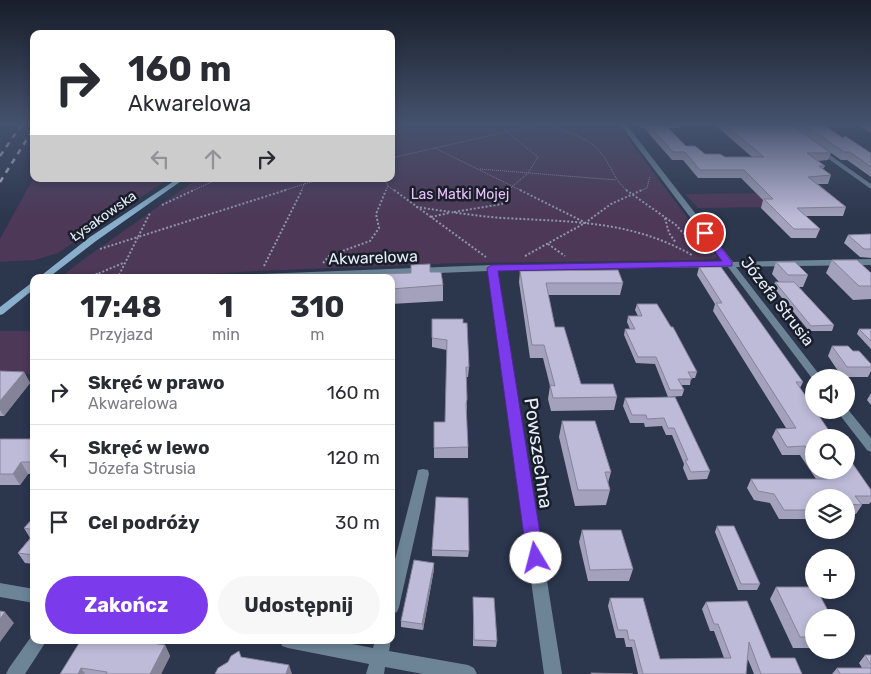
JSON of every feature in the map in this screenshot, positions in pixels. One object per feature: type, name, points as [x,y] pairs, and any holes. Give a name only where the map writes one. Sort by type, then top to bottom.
[{"type":"street","name":"Józefa Strusia","points":[[647,155],[810,369]]},
{"type":"street","points":[[827,155],[871,188]]},
{"type":"street","name":"Łysakowska","points":[[47,274],[93,239],[177,182]]},
{"type":"street","name":"Akwarelowa","points":[[299,274],[490,263],[729,264],[871,262]]},
{"type":"street","name":"Powszechna","points":[[490,263],[553,674]]},
{"type":"street","points":[[0,312],[30,288]]},
{"type":"street","points":[[849,419],[871,447]]},
{"type":"street","points":[[395,590],[423,474]]},
{"type":"street","points":[[0,590],[30,595]]},
{"type":"street","points":[[15,674],[36,644]]},
{"type":"street","points":[[334,644],[381,648],[468,674]]},
{"type":"street","points":[[375,674],[381,648]]},
{"type":"path","points":[[452,155],[585,223]]},
{"type":"path","points":[[431,217],[502,204],[506,192],[528,173],[538,157],[536,155]]},
{"type":"path","points":[[603,155],[622,187],[676,225],[683,233],[700,242]]},
{"type":"path","points":[[478,168],[616,180]]},
{"type":"path","points":[[518,259],[585,223],[611,204],[647,188],[653,171]]},
{"type":"path","points":[[162,205],[212,182]]},
{"type":"path","points":[[97,250],[310,182]]},
{"type":"path","points":[[386,182],[388,186],[490,263]]},
{"type":"path","points":[[261,272],[306,183]]},
{"type":"path","points":[[318,269],[328,256],[370,241],[379,228],[376,214],[388,186]]},
{"type":"path","points":[[416,207],[478,216],[630,228],[676,244],[692,255]]},
{"type":"path","points":[[119,274],[154,208]]},
{"type":"path","points":[[665,218],[669,232],[676,244]]},
{"type":"path","points":[[548,244],[568,258]]},
{"type":"path","points":[[97,274],[125,263]]},
{"type":"green space","name":"Las Matki Mojej","points":[[395,155],[641,155],[717,257],[714,259],[695,260],[460,263],[208,274],[66,274],[193,182],[395,182]]},
{"type":"green space","points":[[31,182],[164,182],[58,253],[35,260],[0,262],[0,239]]},
{"type":"green space","points":[[777,193],[793,207],[698,208],[685,194]]},
{"type":"green space","points":[[0,331],[30,331],[30,374],[0,373]]},
{"type":"building","points":[[688,155],[764,157],[762,155],[810,155],[825,166],[819,166],[831,175],[808,177],[846,207],[797,208],[820,229],[794,229],[764,199],[773,199],[744,170],[700,170]]},
{"type":"building","points":[[855,155],[871,155],[871,167]]},
{"type":"building","points":[[871,234],[871,249],[864,249],[848,235]]},
{"type":"building","points":[[832,260],[857,260],[871,273],[871,286],[859,286]]},
{"type":"building","points":[[776,262],[795,262],[808,275],[788,275]]},
{"type":"building","points":[[430,264],[430,272],[441,272],[443,285],[395,289],[395,274],[378,274],[411,273],[411,265]]},
{"type":"building","points":[[699,267],[721,267],[803,382],[796,382],[805,395],[805,419],[821,419],[828,429],[805,429],[805,446],[787,447],[776,429],[796,428],[716,303],[722,303]]},
{"type":"building","points":[[618,270],[623,283],[546,283],[555,327],[564,327],[581,384],[613,384],[617,397],[553,398],[550,385],[555,386],[544,345],[532,345],[520,271]]},
{"type":"building","points":[[775,282],[794,282],[834,325],[811,326]]},
{"type":"building","points":[[637,304],[657,304],[671,327],[673,327],[697,372],[688,372],[692,379],[678,379],[684,390],[670,390],[656,357],[638,357],[625,329],[635,329],[628,316],[642,316]]},
{"type":"building","points":[[432,319],[463,319],[463,323],[467,323],[469,367],[466,367],[466,404],[468,447],[434,448],[434,422],[445,422],[447,340],[432,338]]},
{"type":"building","points":[[859,329],[871,329],[871,341]]},
{"type":"building","points":[[832,346],[848,346],[853,351],[859,351],[871,364],[871,367],[847,367]]},
{"type":"building","points":[[0,371],[24,372],[0,401]]},
{"type":"building","points":[[675,397],[710,471],[691,472],[685,460],[688,460],[674,428],[668,428],[664,418],[647,419],[646,415],[632,415],[625,398]]},
{"type":"building","points":[[562,421],[595,421],[611,472],[605,472],[610,490],[578,490]]},
{"type":"building","points":[[0,439],[30,439],[30,462],[21,462],[13,474],[0,474]]},
{"type":"building","points":[[855,467],[871,490],[871,496],[855,496],[855,489],[805,489],[805,510],[784,510],[774,494],[758,491],[751,479],[855,479]]},
{"type":"building","points":[[855,496],[862,505],[855,505]]},
{"type":"building","points":[[436,497],[468,498],[469,551],[432,550]]},
{"type":"building","points":[[30,521],[30,529],[24,528]]},
{"type":"building","points":[[717,526],[734,526],[760,584],[741,584]]},
{"type":"building","points":[[582,530],[621,530],[633,569],[590,570]]},
{"type":"building","points":[[30,539],[30,554],[18,553]]},
{"type":"building","points":[[414,560],[434,563],[422,624],[401,621]]},
{"type":"building","points":[[776,587],[805,587],[805,599],[822,599],[827,609],[805,609],[805,637],[800,637]]},
{"type":"building","points":[[473,597],[494,598],[497,641],[474,640]]},
{"type":"building","points":[[610,598],[643,598],[660,659],[731,658],[718,624],[714,624],[706,602],[747,601],[771,658],[795,658],[802,674],[761,674],[749,642],[746,674],[643,674],[634,640],[629,640],[627,630],[618,630]]},
{"type":"building","points":[[0,611],[5,612],[0,619]]},
{"type":"building","points":[[79,644],[165,645],[150,674],[106,674],[107,672],[81,668],[78,674],[60,674]]},
{"type":"building","points":[[239,651],[241,657],[289,665],[286,674],[215,674],[218,668],[228,662],[231,656]]},
{"type":"building","points":[[865,655],[871,655],[871,665]]},
{"type":"building","points":[[837,668],[871,668],[871,674],[840,674]]},
{"type":"building","points":[[591,673],[633,674],[591,674]]},
{"type":"railway","points":[[0,182],[17,155]]},
{"type":"route","points":[[536,558],[492,268],[729,264],[705,233]]}]
